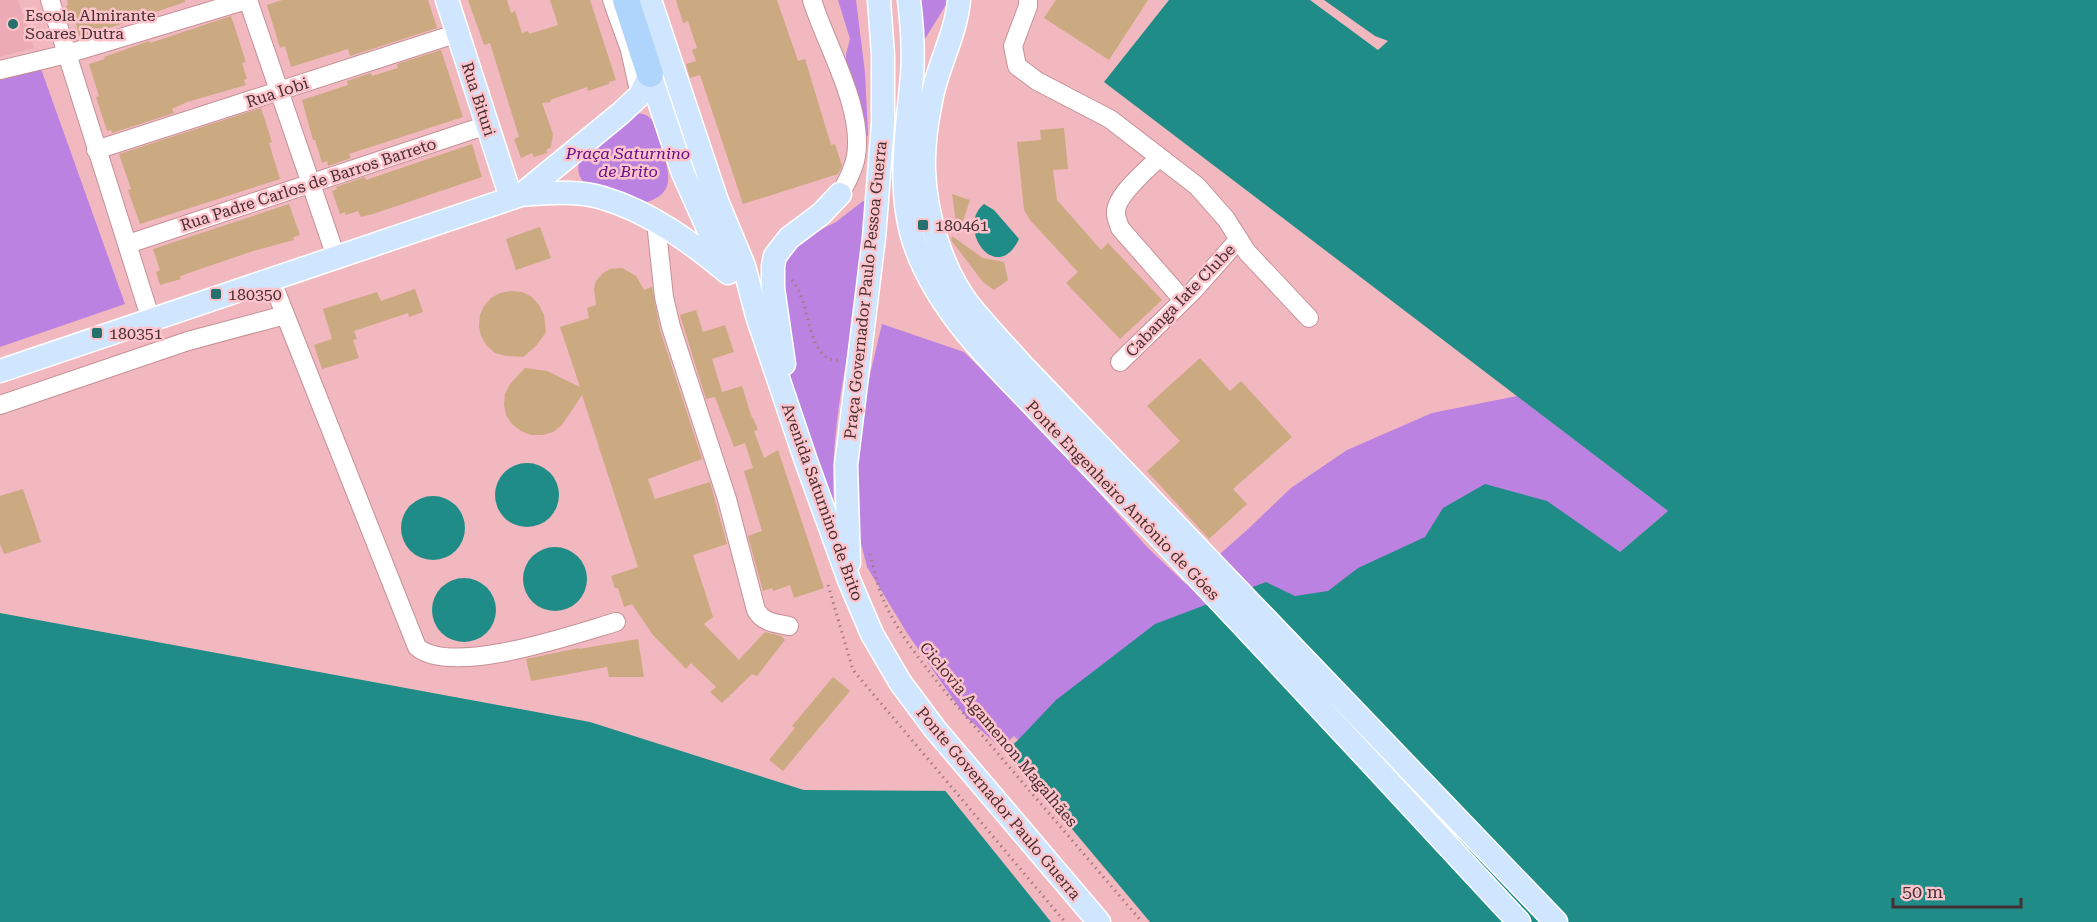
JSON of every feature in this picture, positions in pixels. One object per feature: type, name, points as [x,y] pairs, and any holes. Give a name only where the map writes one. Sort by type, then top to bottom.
[{"type":"highway","points":[[626,0],[637,31],[645,84]]},
{"type":"main road","name":"Rua Bituri","points":[[447,0],[488,125],[516,196]]},
{"type":"main road","name":"Avenida Saturnino de Brito","points":[[650,0],[717,201],[744,266],[757,316],[849,580],[872,634],[900,682]]},
{"type":"main road","name":"Praça Governador Paulo Pessoa Guerra","points":[[849,580],[846,465],[874,238],[883,123],[883,55],[879,0]]},
{"type":"main road","name":"Ponte Engenheiro Antônio de Góes","points":[[909,0],[913,33],[912,74],[904,166],[908,212],[915,245],[930,283],[954,318],[1007,378],[1172,535],[1556,922]]},
{"type":"main road","points":[[926,131],[933,93],[957,21],[959,0]]},
{"type":"main road","points":[[913,33],[919,47],[922,114],[926,131]]},
{"type":"main road","points":[[516,196],[621,113],[645,84]]},
{"type":"main road","name":"Avenida Saturnino de Brito","points":[[645,84],[728,273],[757,316]]},
{"type":"main road","name":"Ponte Engenheiro Antônio de Góes","points":[[926,131],[924,170],[928,206],[944,260],[969,304],[1172,535],[1519,922]]},
{"type":"main road","points":[[0,370],[516,196],[553,192],[602,198],[637,211],[693,244],[728,273]]},
{"type":"main road","points":[[792,418],[773,288],[775,256],[789,238],[821,214],[840,194]]},
{"type":"main road","name":"Ponte Governador Paulo Guerra","points":[[900,682],[935,729],[1099,922]]},
{"type":"street","points":[[50,0],[152,320]]},
{"type":"street","points":[[0,70],[67,54],[248,0],[336,256]]},
{"type":"street","name":"Avenida Saturnino de Brito","points":[[612,0],[645,84]]},
{"type":"street","points":[[812,0],[849,96],[857,137],[856,156],[840,194]]},
{"type":"street","name":"Cabanga Iate Clube","points":[[1028,0],[1028,6],[1012,46],[1017,66],[1037,81],[1110,119],[1197,186],[1226,219],[1247,252],[1309,318]]},
{"type":"street","name":"Rua Iobi","points":[[96,150],[458,33]]},
{"type":"street","name":"Rua Padre Carlos de Barros Barreto","points":[[128,244],[488,125]]},
{"type":"street","points":[[1160,157],[1127,190],[1117,203],[1116,214],[1120,228],[1183,300]]},
{"type":"street","points":[[656,222],[664,297],[671,327],[727,499],[756,610],[759,617],[766,621],[789,626]]},
{"type":"street","name":"Cabanga Iate Clube","points":[[1120,362],[1183,300],[1239,239]]},
{"type":"street","points":[[271,279],[417,647],[423,652],[432,654],[473,658],[540,645],[616,622]]},
{"type":"street","points":[[0,405],[188,341],[285,315]]},
{"type":"path","name":"Ciclovia Agamenon Magalhães","points":[[868,546],[883,599],[905,640],[946,693],[1142,922]]},
{"type":"path","points":[[868,687],[1065,922]]},
{"type":"shaded area","name":"Escola Almirante Soares Dutra","points":[[0,0],[18,0],[34,48],[0,57]]},
{"type":"green space","points":[[838,0],[856,0],[865,73],[868,135],[865,139],[846,63],[850,39]]},
{"type":"green space","points":[[914,0],[949,0],[923,42]]},
{"type":"green space","points":[[40,66],[125,304],[0,347],[0,77]]},
{"type":"green space","name":"Praça Saturnino de Brito","points":[[633,114],[647,116],[653,122],[668,171],[667,186],[663,193],[647,202],[588,186],[579,172],[579,161]]},
{"type":"green space","points":[[863,201],[866,202],[866,217],[835,444],[833,493],[835,518],[791,390],[765,291],[798,241],[836,222]]},
{"type":"green space","points":[[882,324],[964,352],[1055,443],[1147,547],[1186,584],[1291,488],[1347,450],[1432,413],[1517,396],[1668,511],[1620,552],[1018,740],[1014,736],[1001,748],[965,716],[907,633],[867,567],[856,523],[856,433]]},
{"type":"water","points":[[1169,0],[1310,0],[1378,50],[1388,41],[1375,36],[1324,0],[2097,0],[2097,922],[0,922],[0,613],[590,722],[804,790],[961,791],[1018,740],[1056,700],[1155,624],[1266,582],[1295,596],[1328,591],[1358,568],[1425,537],[1443,508],[1485,484],[1547,501],[1620,552],[1668,511],[1104,82]]},
{"type":"water","points":[[984,204],[994,210],[1019,239],[1010,252],[1000,257],[990,255],[976,238],[974,226],[976,214]]},
{"type":"water","points":[[521,463],[533,463],[550,472],[557,483],[559,495],[557,507],[550,518],[533,527],[521,527],[509,522],[500,513],[495,501],[495,489],[500,477],[509,468]]},
{"type":"water","points":[[427,496],[439,496],[456,505],[463,516],[465,528],[463,540],[456,551],[439,560],[427,560],[415,555],[406,546],[401,534],[401,522],[406,510],[415,501]]},
{"type":"water","points":[[549,547],[561,547],[578,556],[585,567],[587,579],[585,591],[578,602],[561,611],[549,611],[537,606],[528,597],[523,585],[523,573],[528,561],[537,552]]},
{"type":"water","points":[[458,578],[470,578],[487,587],[494,598],[496,610],[494,622],[487,633],[470,642],[458,642],[446,637],[437,628],[432,616],[432,604],[437,592],[446,583]]},
{"type":"pier","points":[[1004,748],[1150,922],[1051,922],[943,788],[960,788]]},
{"type":"building","points":[[67,0],[185,0],[185,2],[80,38],[74,18],[70,20],[66,6],[68,5]]},
{"type":"building","points":[[282,0],[428,0],[437,28],[350,56],[348,49],[291,67],[285,46],[280,48],[267,5]]},
{"type":"building","points":[[468,0],[507,0],[511,13],[515,11],[522,33],[528,31],[529,34],[558,25],[550,0],[590,0],[616,80],[588,91],[587,87],[550,100],[551,102],[542,103],[553,134],[551,147],[546,150],[547,153],[534,157],[532,153],[521,158],[514,139],[519,137],[490,43],[484,45]]},
{"type":"building","points":[[676,0],[777,0],[798,61],[805,59],[831,145],[835,144],[842,166],[838,174],[743,204],[700,75],[690,78],[686,64],[696,61],[692,50],[697,48],[688,21],[683,23]]},
{"type":"building","points":[[1056,0],[1148,0],[1109,60],[1044,18]]},
{"type":"building","points":[[231,16],[246,62],[242,63],[247,79],[244,80],[246,85],[187,102],[172,109],[174,113],[112,133],[111,130],[107,131],[96,97],[99,96],[89,64],[149,41],[150,43]]},
{"type":"building","points":[[441,50],[463,117],[349,154],[351,158],[328,166],[327,161],[322,163],[302,100],[348,85],[347,81],[371,73],[372,76],[398,68],[397,64]]},
{"type":"building","points":[[261,108],[272,142],[269,143],[280,179],[140,224],[119,154]]},
{"type":"building","points":[[1064,128],[1068,169],[1053,170],[1057,200],[1101,250],[1108,243],[1162,300],[1120,339],[1066,283],[1078,272],[1030,220],[1024,210],[1017,142],[1041,140],[1040,130]]},
{"type":"building","points":[[472,144],[482,177],[373,214],[361,217],[358,211],[346,215],[345,212],[340,214],[332,191],[337,189],[336,187],[365,177],[366,180]]},
{"type":"building","points":[[952,194],[970,200],[958,236]]},
{"type":"building","points":[[289,204],[300,235],[293,237],[294,240],[253,251],[160,285],[156,272],[160,270],[153,249]]},
{"type":"building","points":[[540,227],[551,258],[516,270],[506,239]]},
{"type":"building","points":[[952,236],[983,258],[1004,262],[1008,280],[994,290],[983,282],[951,240]]},
{"type":"building","points":[[622,268],[636,276],[644,290],[652,287],[660,330],[702,459],[648,479],[655,499],[710,482],[727,544],[693,555],[713,617],[704,624],[739,660],[765,632],[781,636],[785,640],[757,676],[752,674],[722,703],[710,692],[716,687],[691,663],[686,669],[653,635],[632,604],[624,607],[618,588],[615,588],[611,576],[638,567],[582,395],[562,425],[553,432],[543,435],[531,435],[521,431],[506,415],[505,394],[510,384],[525,368],[547,371],[580,387],[560,327],[589,318],[587,308],[596,305],[594,289],[596,281],[610,269]]},
{"type":"building","points":[[415,289],[423,312],[409,317],[408,313],[354,331],[357,339],[353,340],[359,358],[322,369],[314,345],[332,339],[323,309],[377,292],[381,301]]},
{"type":"building","points":[[511,291],[522,292],[532,297],[544,315],[546,332],[536,346],[523,357],[495,353],[481,336],[479,326],[480,315],[491,298]]},
{"type":"building","points":[[696,310],[703,332],[725,325],[734,352],[712,359],[722,392],[742,386],[758,430],[754,431],[764,458],[778,450],[824,588],[794,598],[790,585],[773,591],[772,588],[763,591],[748,536],[762,531],[744,471],[753,468],[745,443],[734,447],[715,397],[706,399],[680,315]]},
{"type":"building","points":[[1200,358],[1230,391],[1241,381],[1292,437],[1233,489],[1247,504],[1209,539],[1147,471],[1180,441],[1147,406]]},
{"type":"building","points":[[23,489],[41,542],[4,554],[0,544],[0,496]]},
{"type":"building","points":[[638,639],[644,677],[609,677],[607,667],[531,681],[526,659]]},
{"type":"building","points":[[833,677],[850,691],[783,771],[769,760],[795,728],[792,726]]},
{"type":"place","name":"Escola Almirante Soares Dutra","points":[[13,24]]},
{"type":"place","name":"180461","points":[[923,225]]},
{"type":"place","name":"180350","points":[[216,294]]},
{"type":"place","name":"180351","points":[[97,333]]}]
